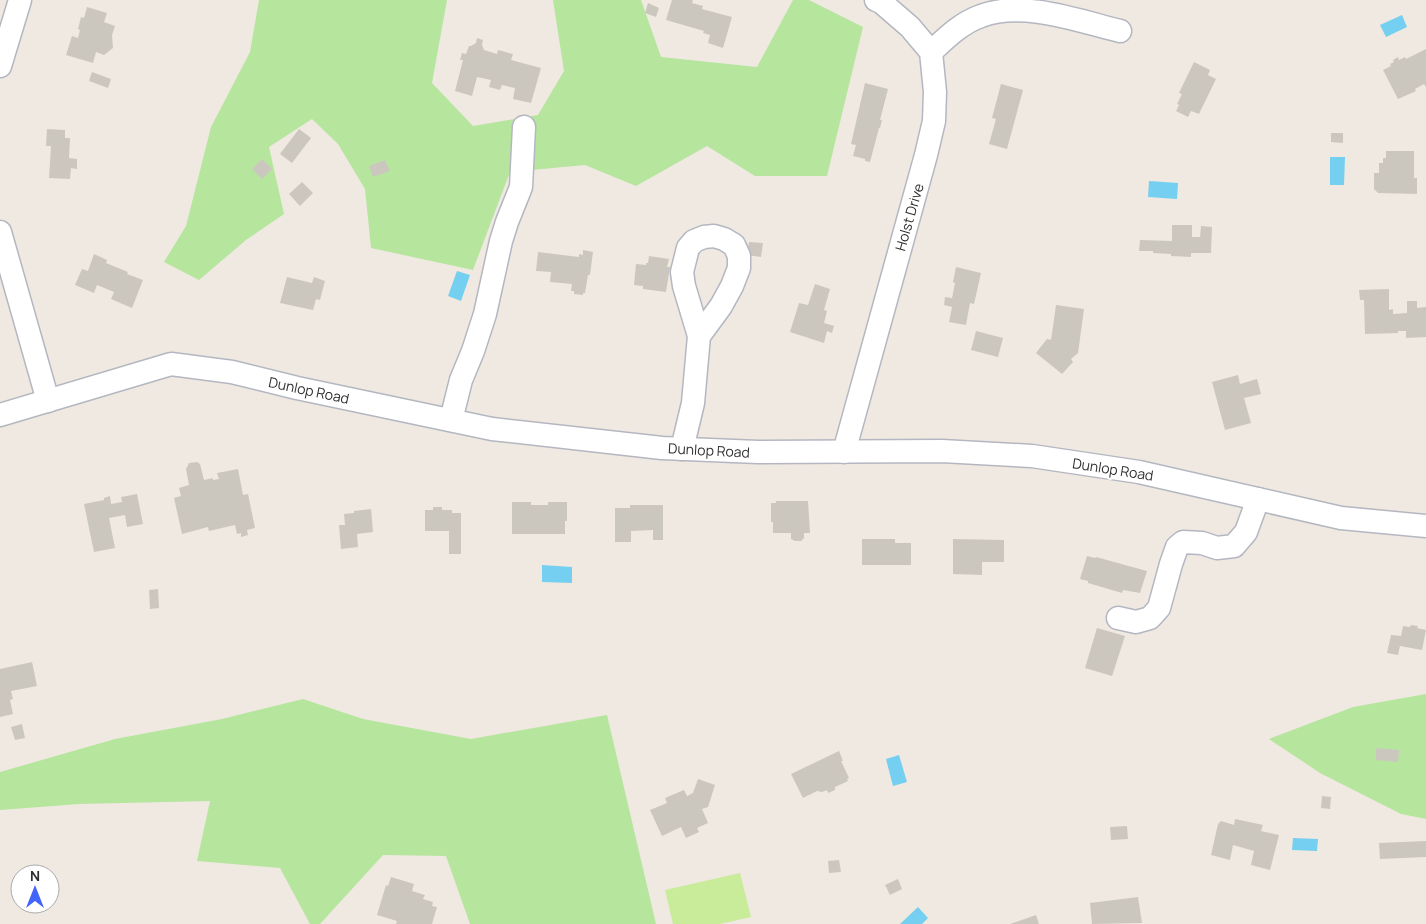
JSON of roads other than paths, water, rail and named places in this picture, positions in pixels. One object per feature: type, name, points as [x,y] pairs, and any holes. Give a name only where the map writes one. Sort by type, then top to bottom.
[{"type":"street","points":[[0,66],[20,0]]},
{"type":"street","points":[[876,0],[881,2],[910,27],[931,52],[954,31],[981,16],[1005,9],[1038,10],[1120,31]]},
{"type":"street","name":"Holst Drive","points":[[844,452],[934,121],[936,92],[931,52]]},
{"type":"street","points":[[451,420],[461,380],[485,314],[507,222],[521,187],[524,127]]},
{"type":"street","points":[[0,232],[48,401]]},
{"type":"street","points":[[682,449],[693,403],[699,336]]},
{"type":"street","name":"Dunlop Road","points":[[0,415],[171,364],[232,372],[297,388],[492,429],[682,449],[758,452],[942,451],[1032,456],[1139,472],[1341,518],[1426,526]]},
{"type":"street","points":[[1118,618],[1136,622],[1150,618],[1159,608],[1176,547],[1183,542],[1202,543],[1217,548],[1234,546],[1246,532],[1258,499]]},
{"type":"water","points":[[1402,15],[1407,27],[1386,37],[1380,25]]},
{"type":"water","points":[[1330,157],[1345,157],[1344,185],[1330,185]]},
{"type":"water","points":[[1149,181],[1178,183],[1177,199],[1148,197]]},
{"type":"water","points":[[457,271],[470,275],[461,301],[448,296]]},
{"type":"water","points":[[542,565],[572,567],[572,583],[542,582]]},
{"type":"water","points":[[899,755],[907,782],[893,786],[886,759]]},
{"type":"water","points":[[1293,838],[1318,839],[1317,851],[1292,850]]},
{"type":"water","points":[[918,907],[928,918],[922,924],[900,924]]}]
